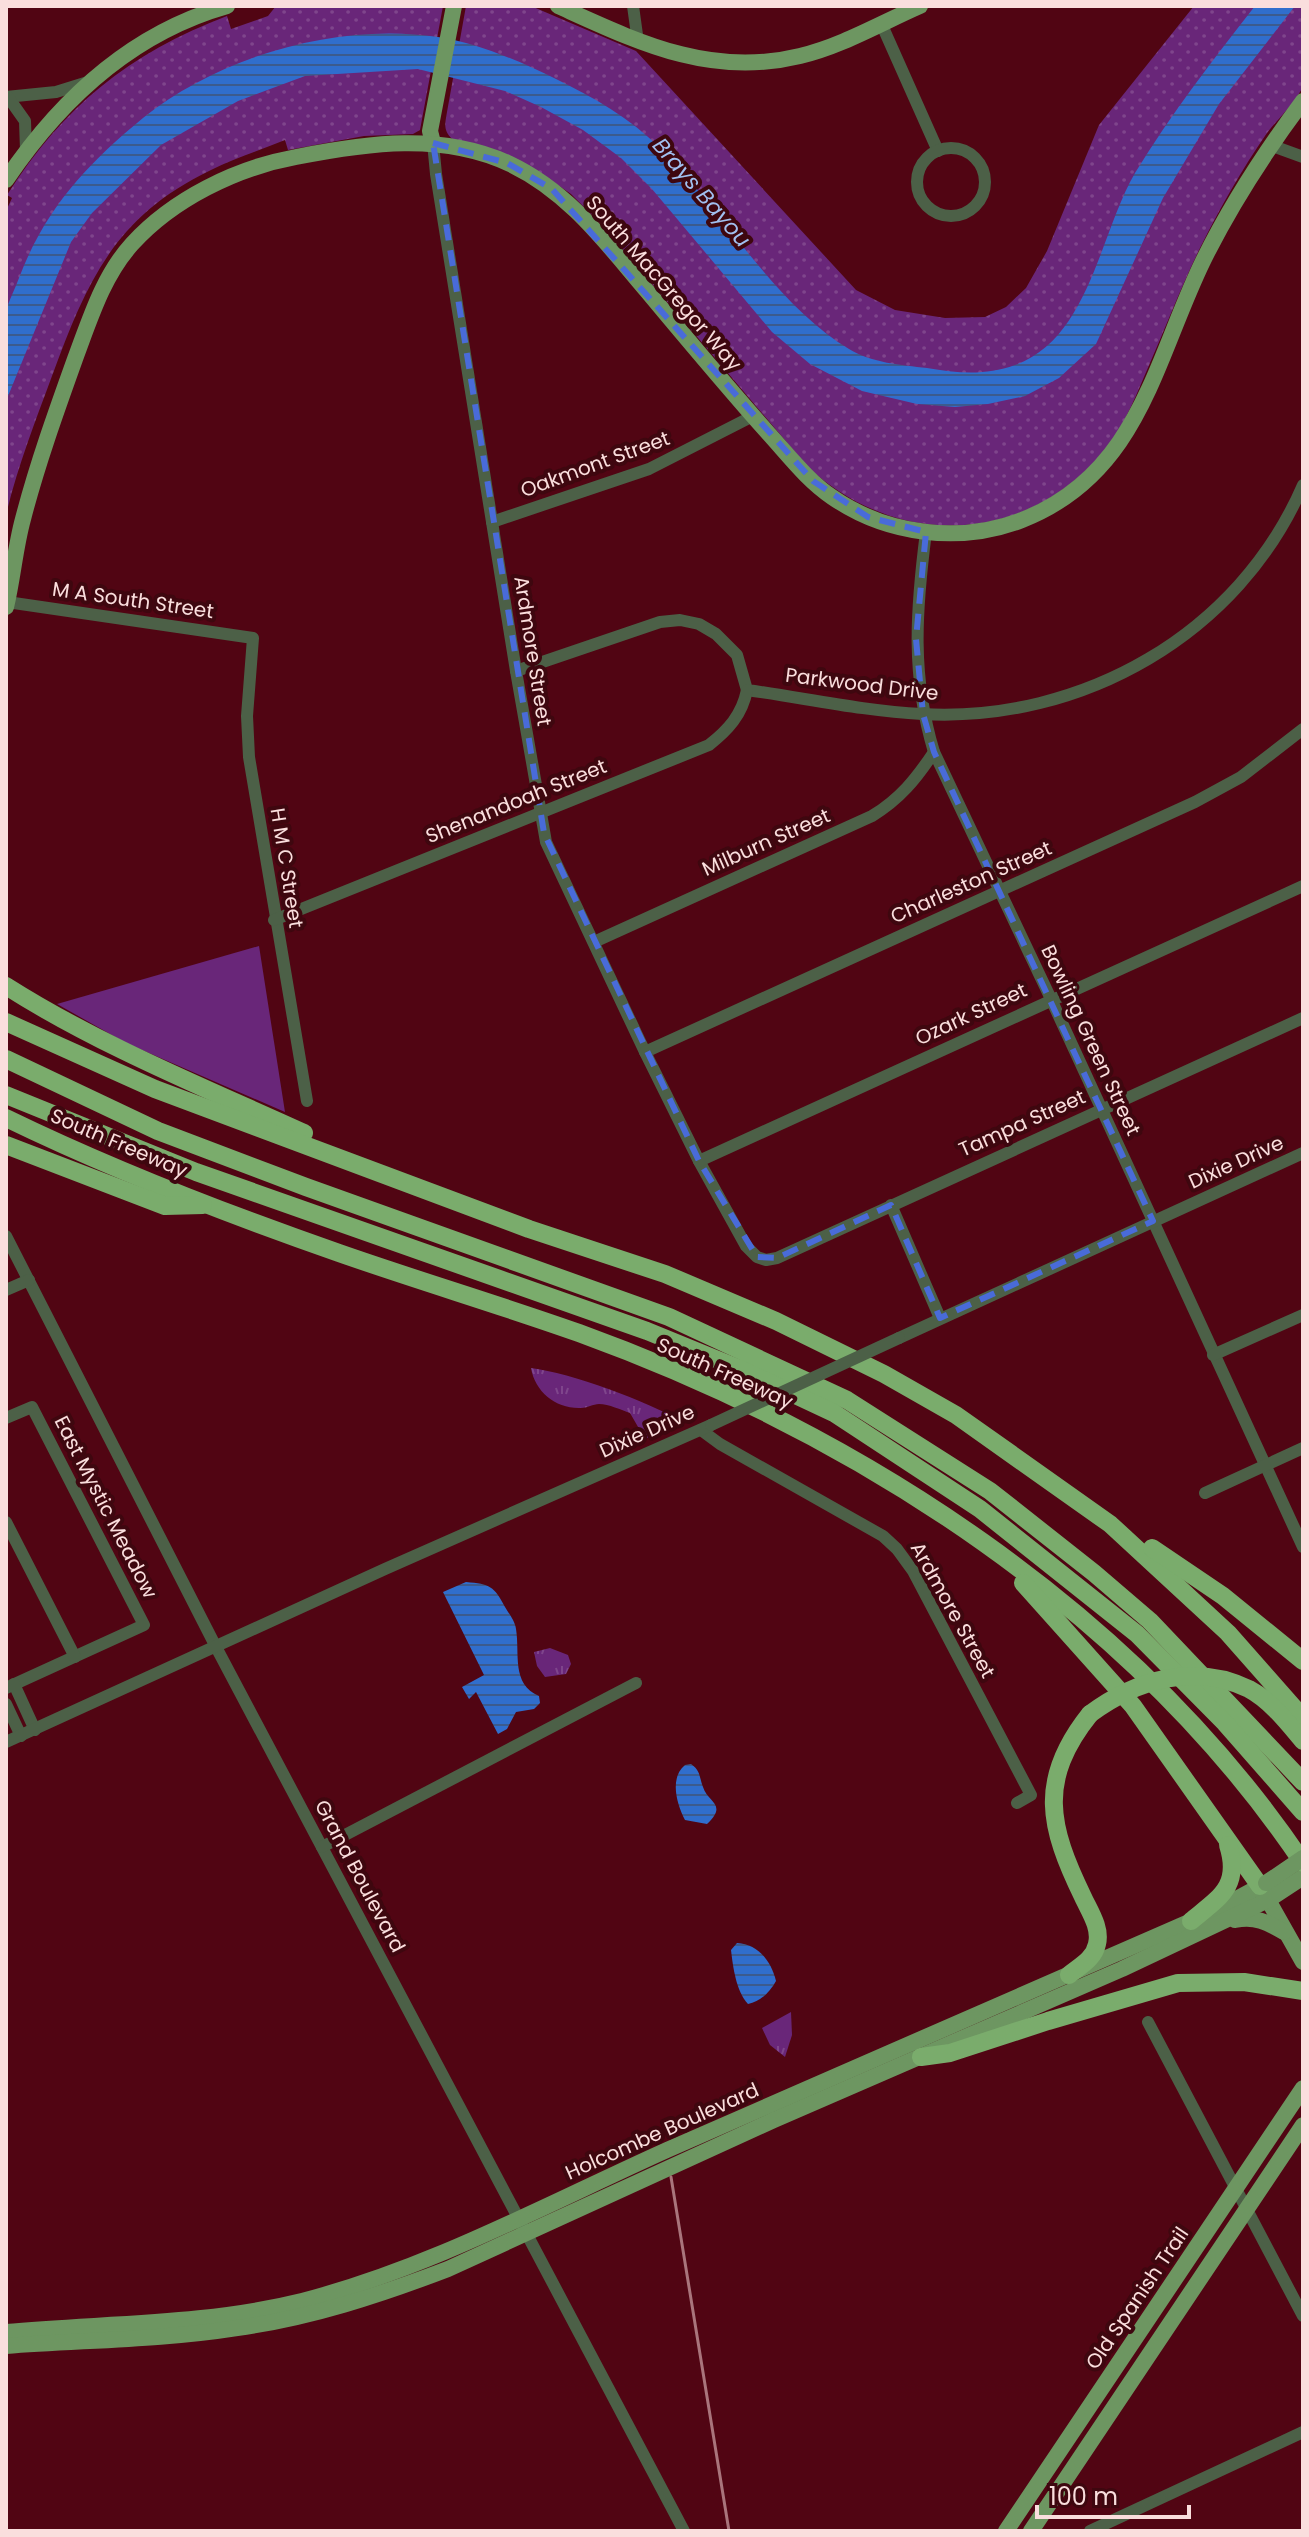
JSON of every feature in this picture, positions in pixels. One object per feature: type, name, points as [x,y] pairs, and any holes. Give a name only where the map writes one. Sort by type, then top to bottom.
[{"type":"highway","points":[[6,986],[37,1006],[138,1058],[434,1192]]},
{"type":"highway","points":[[6,1022],[155,1089],[529,1229],[665,1274],[776,1321],[884,1374],[956,1415],[1223,1596],[1303,1661]]},
{"type":"highway","points":[[6,1059],[158,1131],[669,1317],[847,1400],[990,1491],[1094,1573],[1150,1621],[1303,1782]]},
{"type":"highway","points":[[6,1095],[196,1172],[647,1331],[740,1369],[834,1413],[980,1509],[1137,1634],[1225,1723],[1303,1812]]},
{"type":"highway","name":"South Freeway","points":[[6,1118],[210,1205],[339,1253],[582,1334],[725,1393],[890,1479],[991,1548],[1101,1635],[1139,1670],[1223,1756],[1303,1860]]},
{"type":"highway","points":[[6,1145],[165,1206],[210,1205]]},
{"type":"highway","points":[[1080,1500],[1165,1573],[1228,1633],[1303,1718]]},
{"type":"highway","points":[[991,1548],[1133,1706],[1267,1891]]},
{"type":"highway","points":[[1069,1975],[1093,1955],[1099,1932],[1063,1855],[1054,1820],[1053,1796],[1068,1743],[1090,1714],[1112,1698],[1143,1683],[1166,1676],[1203,1677],[1250,1690],[1280,1715],[1303,1741]]},
{"type":"highway","points":[[1191,1921],[1228,1887],[1234,1862],[1225,1835]]},
{"type":"highway","points":[[921,2057],[950,2053],[1178,1983],[1244,1982],[1299,1990]]},
{"type":"main road","points":[[6,180],[45,125],[121,56],[160,33],[224,6]]},
{"type":"main road","points":[[558,6],[672,54],[700,60],[754,62],[801,56],[920,6]]},
{"type":"main road","name":"Ardmore Street","points":[[433,143],[430,131],[454,10]]},
{"type":"main road","name":"South MacGregor Way","points":[[7,604],[21,525],[43,449],[93,310],[112,271],[132,244],[168,212],[208,187],[244,172],[289,158],[364,146],[433,143],[474,151],[507,163],[537,179],[572,206],[753,416],[813,481],[834,499],[868,517],[926,532],[952,534],[987,530],[1020,520],[1074,492],[1115,451],[1134,422],[1202,264],[1235,200],[1303,101]]},
{"type":"main road","name":"Holcombe Boulevard","points":[[6,2332],[235,2314],[299,2301],[400,2271],[522,2226],[1122,1969],[1217,1924],[1267,1891],[1303,1860]]},
{"type":"main road","name":"Holcombe Boulevard","points":[[6,2346],[166,2337],[238,2328],[301,2317],[403,2286],[775,2102],[1191,1921],[1303,1877]]},
{"type":"main road","points":[[1267,1891],[1303,1962]]},
{"type":"main road","points":[[1217,1924],[1255,1919],[1288,1935]]},
{"type":"main road","name":"Old Spanish Trail","points":[[1006,2531],[1303,2088]]},
{"type":"main road","name":"Old Spanish Trail","points":[[1031,2531],[1303,2125]]},
{"type":"main road","points":[[1145,2322],[1162,2333]]},
{"type":"main road","points":[[1055,2457],[1073,2468]]},
{"type":"street","points":[[633,6],[638,42]]},
{"type":"street","points":[[881,23],[938,151]]},
{"type":"street","points":[[7,97],[56,92],[91,81]]},
{"type":"street","points":[[7,97],[25,121],[26,150]]},
{"type":"street","name":"Ardmore Street","points":[[433,143],[516,671],[540,814],[550,851],[699,1161],[746,1246],[757,1257]]},
{"type":"street","points":[[1270,145],[1303,157]]},
{"type":"street","points":[[958,149],[976,159],[982,168],[985,178],[980,199],[964,213],[954,216],[934,211],[920,195],[918,174],[929,156],[938,151],[958,149]]},
{"type":"street","name":"Oakmont Street","points":[[492,522],[649,469],[753,416]]},
{"type":"street","name":"Parkwood Drive","points":[[747,690],[923,714],[974,713],[1055,700],[1109,681],[1179,640],[1254,567],[1303,485]]},
{"type":"street","name":"Bowling Green Street","points":[[926,532],[916,616],[923,714],[934,752],[1001,890],[1303,1547]]},
{"type":"street","name":"M A South Street","points":[[7,604],[253,638]]},
{"type":"street","points":[[516,671],[660,622],[680,620],[699,624],[716,634],[737,655],[747,690]]},
{"type":"street","name":"H M C Street","points":[[253,638],[247,716],[249,757],[274,920],[307,1101]]},
{"type":"street","name":"Shenandoah Street","points":[[274,920],[709,745],[744,708],[747,690]]},
{"type":"street","name":"Charleston Street","points":[[645,1052],[1195,802],[1241,777],[1303,729]]},
{"type":"street","name":"Milburn Street","points":[[594,942],[872,816],[907,790],[934,752]]},
{"type":"street","name":"Ozark Street","points":[[699,1161],[1303,886]]},
{"type":"street","name":"Tampa Street","points":[[757,1257],[766,1260],[777,1258],[1303,1018]]},
{"type":"street","name":"Dixie Drive","points":[[6,1742],[482,1525],[706,1428],[1303,1153]]},
{"type":"street","points":[[891,1205],[940,1318]]},
{"type":"street","name":"Grand Boulevard","points":[[6,1236],[216,1647],[684,2531]]},
{"type":"street","points":[[6,1290],[29,1280]]},
{"type":"street","points":[[1213,1355],[1303,1315]]},
{"type":"street","name":"East Mystic Meadow","points":[[6,1418],[32,1407],[144,1625],[75,1657]]},
{"type":"street","name":"Ardmore Street","points":[[706,1428],[720,1444],[861,1522],[888,1539],[897,1549],[913,1571],[1031,1795],[1017,1803]]},
{"type":"street","points":[[1205,1493],[1303,1448]]},
{"type":"street","points":[[6,1522],[75,1657],[10,1686],[35,1730]]},
{"type":"street","points":[[322,1847],[636,1683]]},
{"type":"street","points":[[6,1704],[21,1736]]},
{"type":"street","points":[[1148,2022],[1303,2316]]},
{"type":"street","points":[[1090,2531],[1303,2432]]},
{"type":"highlighted area","points":[[433,143],[507,163],[552,189],[813,481],[868,517],[926,532],[916,639],[923,714],[934,752],[1153,1221],[940,1318],[891,1205],[777,1258],[757,1257],[699,1161],[544,833]]},
{"type":"green space","points":[[276,6],[443,6],[420,130],[413,134],[364,136],[288,150],[285,140],[211,170],[178,188],[151,208],[128,230],[109,255],[78,310],[27,445],[6,515],[6,211],[12,198],[7,195],[51,135],[75,109],[129,66],[159,47],[227,16],[231,29],[268,16]]},
{"type":"green space","points":[[466,6],[531,6],[636,51],[856,290],[895,310],[945,318],[985,317],[1006,307],[1026,288],[1047,251],[1099,125],[1194,6],[1303,6],[1304,78],[1297,96],[1267,133],[1215,218],[1131,406],[1112,440],[1081,475],[1046,501],[1007,517],[966,525],[924,524],[883,513],[843,494],[807,466],[602,225],[571,194],[539,172],[449,136],[446,120]]},
{"type":"green space","points":[[259,946],[285,1112],[126,1043],[57,1004]]},
{"type":"green space","points":[[531,1368],[608,1389],[683,1422],[645,1439],[630,1413],[603,1404],[572,1408],[555,1402],[537,1385]]},
{"type":"green space","points":[[550,1648],[568,1655],[571,1664],[566,1674],[545,1677],[537,1666],[534,1652]]},
{"type":"green space","points":[[791,2012],[792,2035],[785,2057],[770,2045],[762,2028]]},
{"type":"water","points":[[1255,6],[1295,6],[1219,104],[1163,198],[1096,344],[1059,378],[1025,396],[955,407],[917,404],[862,391],[810,364],[772,332],[652,189],[621,158],[583,130],[505,91],[418,69],[305,76],[238,101],[161,145],[92,213],[71,242],[6,401],[4,332],[7,307],[41,230],[86,171],[143,118],[208,77],[283,48],[362,34],[438,37],[468,44],[542,72],[611,109],[660,148],[683,172],[797,308],[822,330],[858,354],[887,363],[960,372],[993,371],[1015,365],[1040,352],[1060,332],[1076,309],[1135,173],[1177,109]]},
{"type":"water","points":[[466,1582],[490,1587],[501,1600],[515,1626],[520,1676],[530,1691],[539,1696],[540,1703],[534,1709],[516,1712],[507,1729],[498,1734],[476,1692],[469,1699],[462,1687],[484,1675],[443,1592]]},
{"type":"water","points":[[691,1764],[698,1772],[705,1792],[715,1804],[716,1812],[707,1824],[685,1820],[679,1807],[677,1777],[685,1765]]},
{"type":"water","points":[[737,1943],[757,1950],[771,1967],[776,1981],[764,1996],[748,2004],[734,1971],[731,1950]]},
{"type":"railway","points":[[671,2177],[729,2531]]},
{"type":"water label","name":"Brays Bayou","points":[[702,192]]}]
